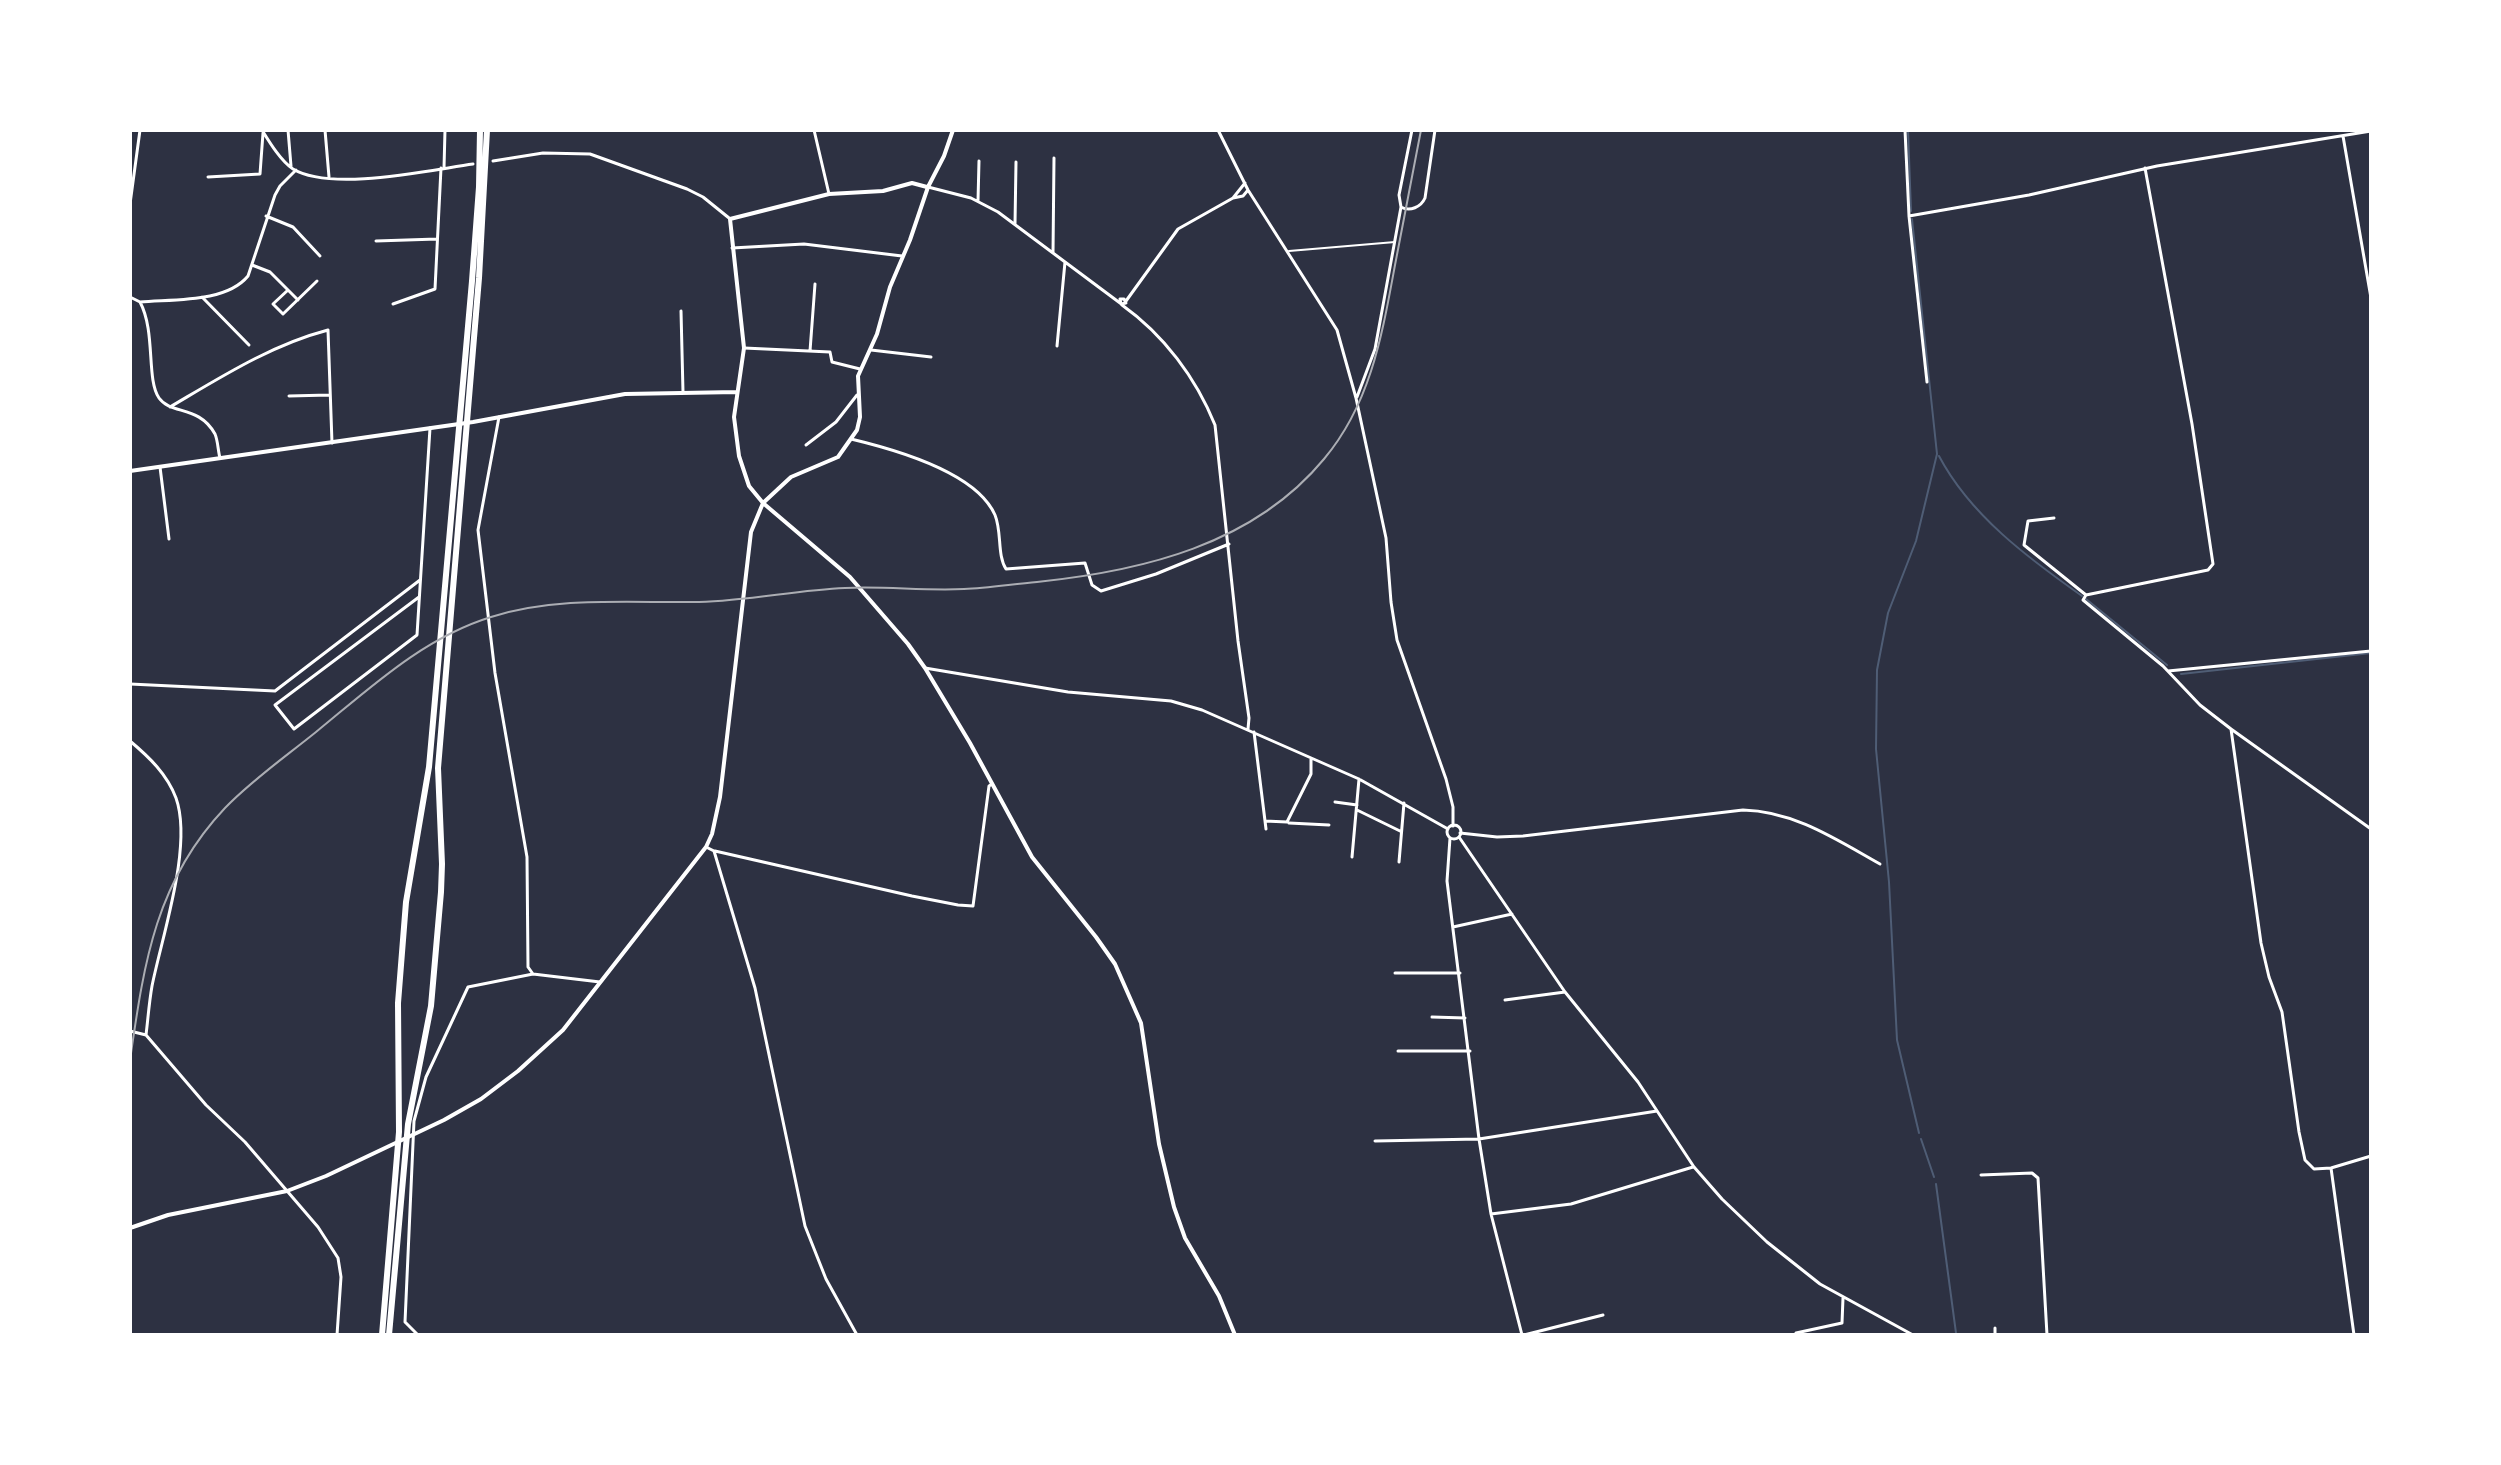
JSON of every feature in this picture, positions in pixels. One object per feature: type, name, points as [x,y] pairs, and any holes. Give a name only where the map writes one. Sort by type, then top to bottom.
[{"type":"highway","points":[[480,130],[482,170]]},
{"type":"highway","points":[[382,1335],[399,1132],[396,1021],[400,970],[406,902],[429,767],[475,289],[487,130]]},
{"type":"highway","points":[[389,1335],[408,1124],[431,1006],[441,892],[438,768],[461,435]]},
{"type":"street","points":[[130,204],[140,130]]},
{"type":"street","points":[[130,297],[140,302],[202,297],[233,291],[248,276],[266,216],[280,186],[294,169],[288,130]]},
{"type":"street","points":[[325,130],[329,177]]},
{"type":"street","points":[[393,304],[435,289],[445,130]]},
{"type":"street","points":[[814,130],[829,194]]},
{"type":"street","points":[[130,1228],[168,1215],[287,1191],[424,1129],[481,1099],[535,1057],[563,1030],[706,847],[720,797],[751,532],[763,503],[791,477],[838,457],[859,424],[857,395],[860,369],[871,350],[883,319],[890,287],[953,130]]},
{"type":"street","points":[[1218,130],[1248,190],[1337,330],[1356,398],[1386,538],[1397,640],[1442,768],[1453,807],[1453,826],[1565,992],[1638,1082],[1694,1167],[1722,1199],[1799,1268],[1843,1298],[1913,1335]]},
{"type":"street","points":[[1356,398],[1375,349],[1396,242],[1401,207],[1399,195],[1412,130]]},
{"type":"street","points":[[1401,207],[1410,209],[1424,201],[1435,130]]},
{"type":"street","points":[[1905,130],[1909,216],[1927,382]]},
{"type":"street","points":[[263,131],[294,169],[329,177],[376,178],[473,164]]},
{"type":"street","points":[[208,177],[260,174],[263,131]]},
{"type":"street","points":[[1909,216],[2029,195],[2145,168],[2371,131]]},
{"type":"street","points":[[2343,136],[2371,298]]},
{"type":"street","points":[[493,161],[543,153],[590,154],[687,189],[703,197],[730,219],[744,348],[734,417],[739,456],[749,486],[763,503],[850,577],[925,668],[1032,857],[1096,937],[1125,981],[1141,1023],[1159,1144],[1174,1207],[1185,1238],[1219,1296],[1235,1335]]},
{"type":"street","points":[[1053,253],[1054,158]]},
{"type":"street","points":[[978,201],[979,161]]},
{"type":"street","points":[[1015,224],[1016,162]]},
{"type":"street","points":[[2145,168],[2192,424],[2213,564],[2208,570],[2086,595],[2083,600],[2168,671],[2200,705],[2371,829]]},
{"type":"street","points":[[730,219],[829,194],[883,191],[912,183],[978,201],[1015,224],[1111,296],[1123,301],[1185,367],[1202,392],[1215,425],[1248,729]]},
{"type":"street","points":[[1233,198],[1245,183]]},
{"type":"street","points":[[1239,197],[1248,190]]},
{"type":"street","points":[[1123,301],[1178,229],[1233,198],[1257,203]]},
{"type":"street","points":[[266,216],[293,227],[320,256]]},
{"type":"street","points":[[376,241],[437,239]]},
{"type":"street","points":[[732,248],[804,244],[902,256]]},
{"type":"street","points":[[1057,346],[1065,262]]},
{"type":"street","points":[[252,265],[270,272],[298,300]]},
{"type":"street","points":[[288,290],[273,304],[283,314],[317,281]]},
{"type":"street","points":[[810,351],[815,284]]},
{"type":"street","points":[[202,297],[249,345]]},
{"type":"street","points":[[140,302],[150,327],[155,389],[161,401],[170,407],[194,413],[210,428],[216,438],[220,458]]},
{"type":"street","points":[[681,311],[683,392]]},
{"type":"street","points":[[170,407],[267,353],[328,330],[332,443]]},
{"type":"street","points":[[744,348],[830,352],[832,362],[860,369]]},
{"type":"street","points":[[871,350],[931,357]]},
{"type":"street","points":[[130,471],[473,422],[625,394],[737,392]]},
{"type":"street","points":[[289,396],[329,395]]},
{"type":"street","points":[[806,445],[836,422],[857,395]]},
{"type":"street","points":[[499,417],[478,530],[495,673],[527,857],[528,967],[533,974]]},
{"type":"street","points":[[419,597],[275,705],[294,729],[417,635],[430,428]]},
{"type":"street","points":[[851,439],[901,451],[962,481],[979,493],[998,524],[1002,562],[1006,569],[1085,563],[1092,585],[1101,591],[1167,570],[1229,544]]},
{"type":"street","points":[[160,467],[169,539]]},
{"type":"street","points":[[2054,518],[2028,521],[2024,545],[2086,595]]},
{"type":"street","points":[[130,684],[275,691],[420,580]]},
{"type":"street","points":[[2168,671],[2371,651]]},
{"type":"street","points":[[925,668],[1068,692],[1171,701],[1202,710],[1359,779],[1448,829],[1447,881],[1479,1139],[1491,1214],[1523,1335],[1603,1315]]},
{"type":"street","points":[[2231,729],[2261,943],[2282,1012],[2305,1160],[2314,1169],[2331,1168],[2371,1156]]},
{"type":"street","points":[[1254,732],[1266,829]]},
{"type":"street","points":[[130,741],[161,771],[176,799],[181,823],[170,907],[152,986],[146,1035]]},
{"type":"street","points":[[1287,822],[1311,774],[1311,758]]},
{"type":"street","points":[[1352,857],[1359,779]]},
{"type":"street","points":[[706,847],[912,896],[973,906],[989,786],[992,784]]},
{"type":"street","points":[[1335,802],[1357,807],[1402,832]]},
{"type":"street","points":[[1399,862],[1404,803]]},
{"type":"street","points":[[1450,838],[1459,835],[1523,836],[1743,810],[1766,810],[1795,819],[1880,864]]},
{"type":"street","points":[[1265,821],[1329,825]]},
{"type":"street","points":[[1448,829],[1453,826]]},
{"type":"street","points":[[714,851],[755,988],[805,1226],[826,1279],[857,1335]]},
{"type":"street","points":[[1453,927],[1512,914]]},
{"type":"street","points":[[1395,973],[1460,973]]},
{"type":"street","points":[[418,1335],[405,1322],[414,1121],[426,1077],[468,987],[533,974],[601,982]]},
{"type":"street","points":[[1505,1000],[1565,992]]},
{"type":"street","points":[[1432,1017],[1465,1018]]},
{"type":"street","points":[[130,1031],[146,1035],[175,1071],[245,1142],[318,1227],[338,1258],[341,1277],[337,1335]]},
{"type":"street","points":[[1398,1051],[1470,1051]]},
{"type":"street","points":[[1375,1141],[1479,1139],[1657,1111]]},
{"type":"street","points":[[1491,1214],[1571,1204],[1694,1167]]},
{"type":"street","points":[[2331,1168],[2354,1335]]},
{"type":"street","points":[[1981,1175],[2032,1173],[2038,1178],[2047,1335]]},
{"type":"street","points":[[1796,1333],[1842,1323],[1843,1298]]},
{"type":"street","points":[[1995,1328],[1995,1335]]},
{"type":"lane","points":[[1288,251],[1396,242]]},
{"type":"waterway","points":[[1908,130],[1911,211]]},
{"type":"waterway","points":[[1912,219],[1937,454],[1916,541],[1888,613],[1877,670],[1876,749],[1889,882],[1897,1040],[1919,1133]]},
{"type":"waterway","points":[[1939,456],[1967,497],[2002,534],[2082,596]]},
{"type":"waterway","points":[[2086,599],[2167,665]]},
{"type":"waterway","points":[[2181,674],[2371,653]]},
{"type":"waterway","points":[[1921,1139],[1934,1177]]},
{"type":"waterway","points":[[1936,1184],[1956,1333]]},
{"type":"railway","points":[[130,1060],[156,926],[168,895],[201,836],[246,788],[377,682],[420,651],[466,626],[516,610],[568,603],[718,601],[845,588],[964,589],[1077,577],[1155,561],[1193,549],[1230,533],[1264,513],[1296,489],[1324,459],[1353,415],[1364,391],[1385,317],[1421,130]]}]
